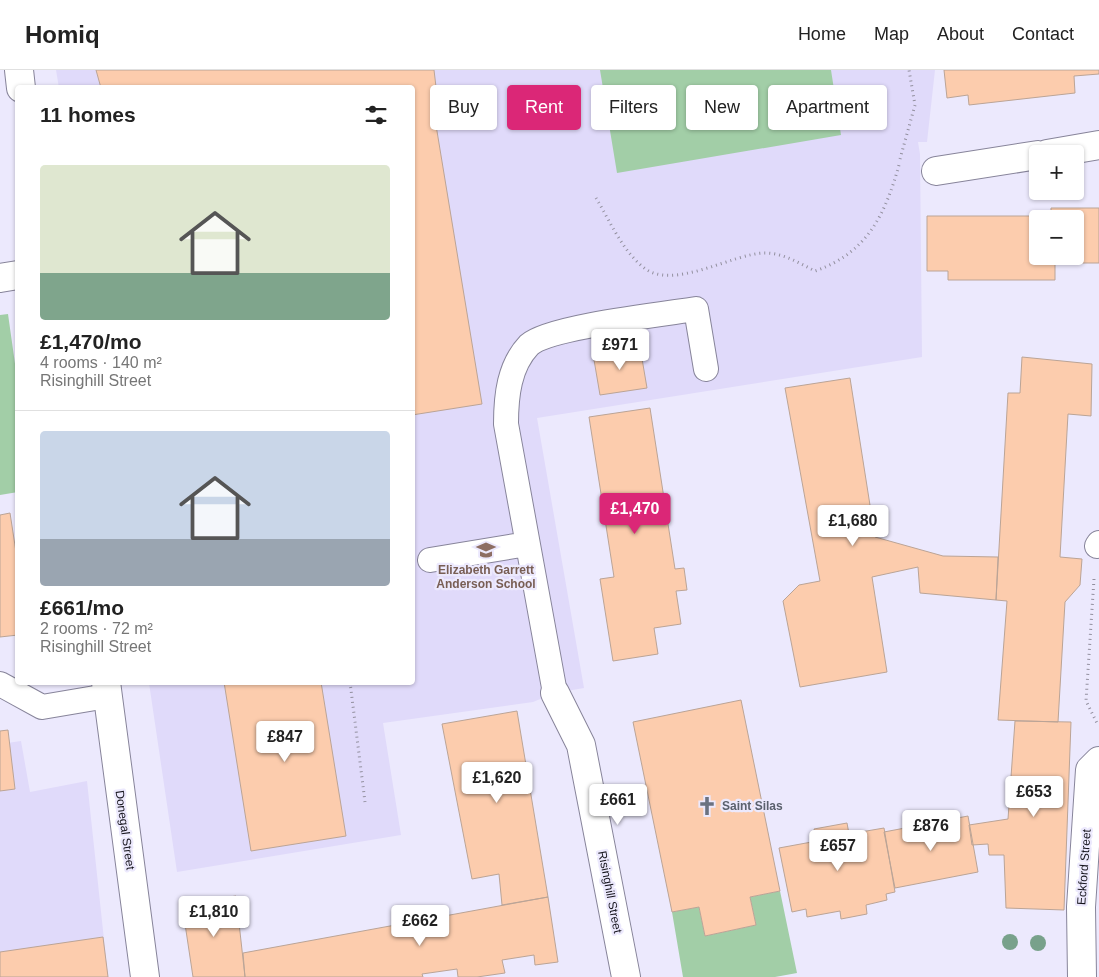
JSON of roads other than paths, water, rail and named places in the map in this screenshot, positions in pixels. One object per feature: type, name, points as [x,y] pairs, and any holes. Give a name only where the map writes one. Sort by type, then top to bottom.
[{"type":"street","points":[[19,70],[21,85]]},
{"type":"street","points":[[1084,148],[1099,145]]},
{"type":"street","points":[[936,172],[1029,156]]},
{"type":"street","points":[[0,278],[15,276]]},
{"type":"street","name":"Donegal Street","points":[[106,689],[145,977]]},
{"type":"street","name":"Risinghill Street","points":[[555,693],[581,745],[626,977]]},
{"type":"street","name":"Eckford Street","points":[[1082,977],[1081,907],[1090,770],[1099,761]]},
{"type":"lane","points":[[555,693],[506,424],[506,399],[511,377],[520,357],[530,344],[545,336],[696,308],[706,370]]},
{"type":"lane","points":[[430,560],[528,544]]},
{"type":"lane","points":[[0,684],[42,707],[106,689]]},
{"type":"place","name":"Elizabeth Garrett Anderson School","points":[[486,550]]},
{"type":"place","name":"Saint Silas","points":[[707,806]]}]
